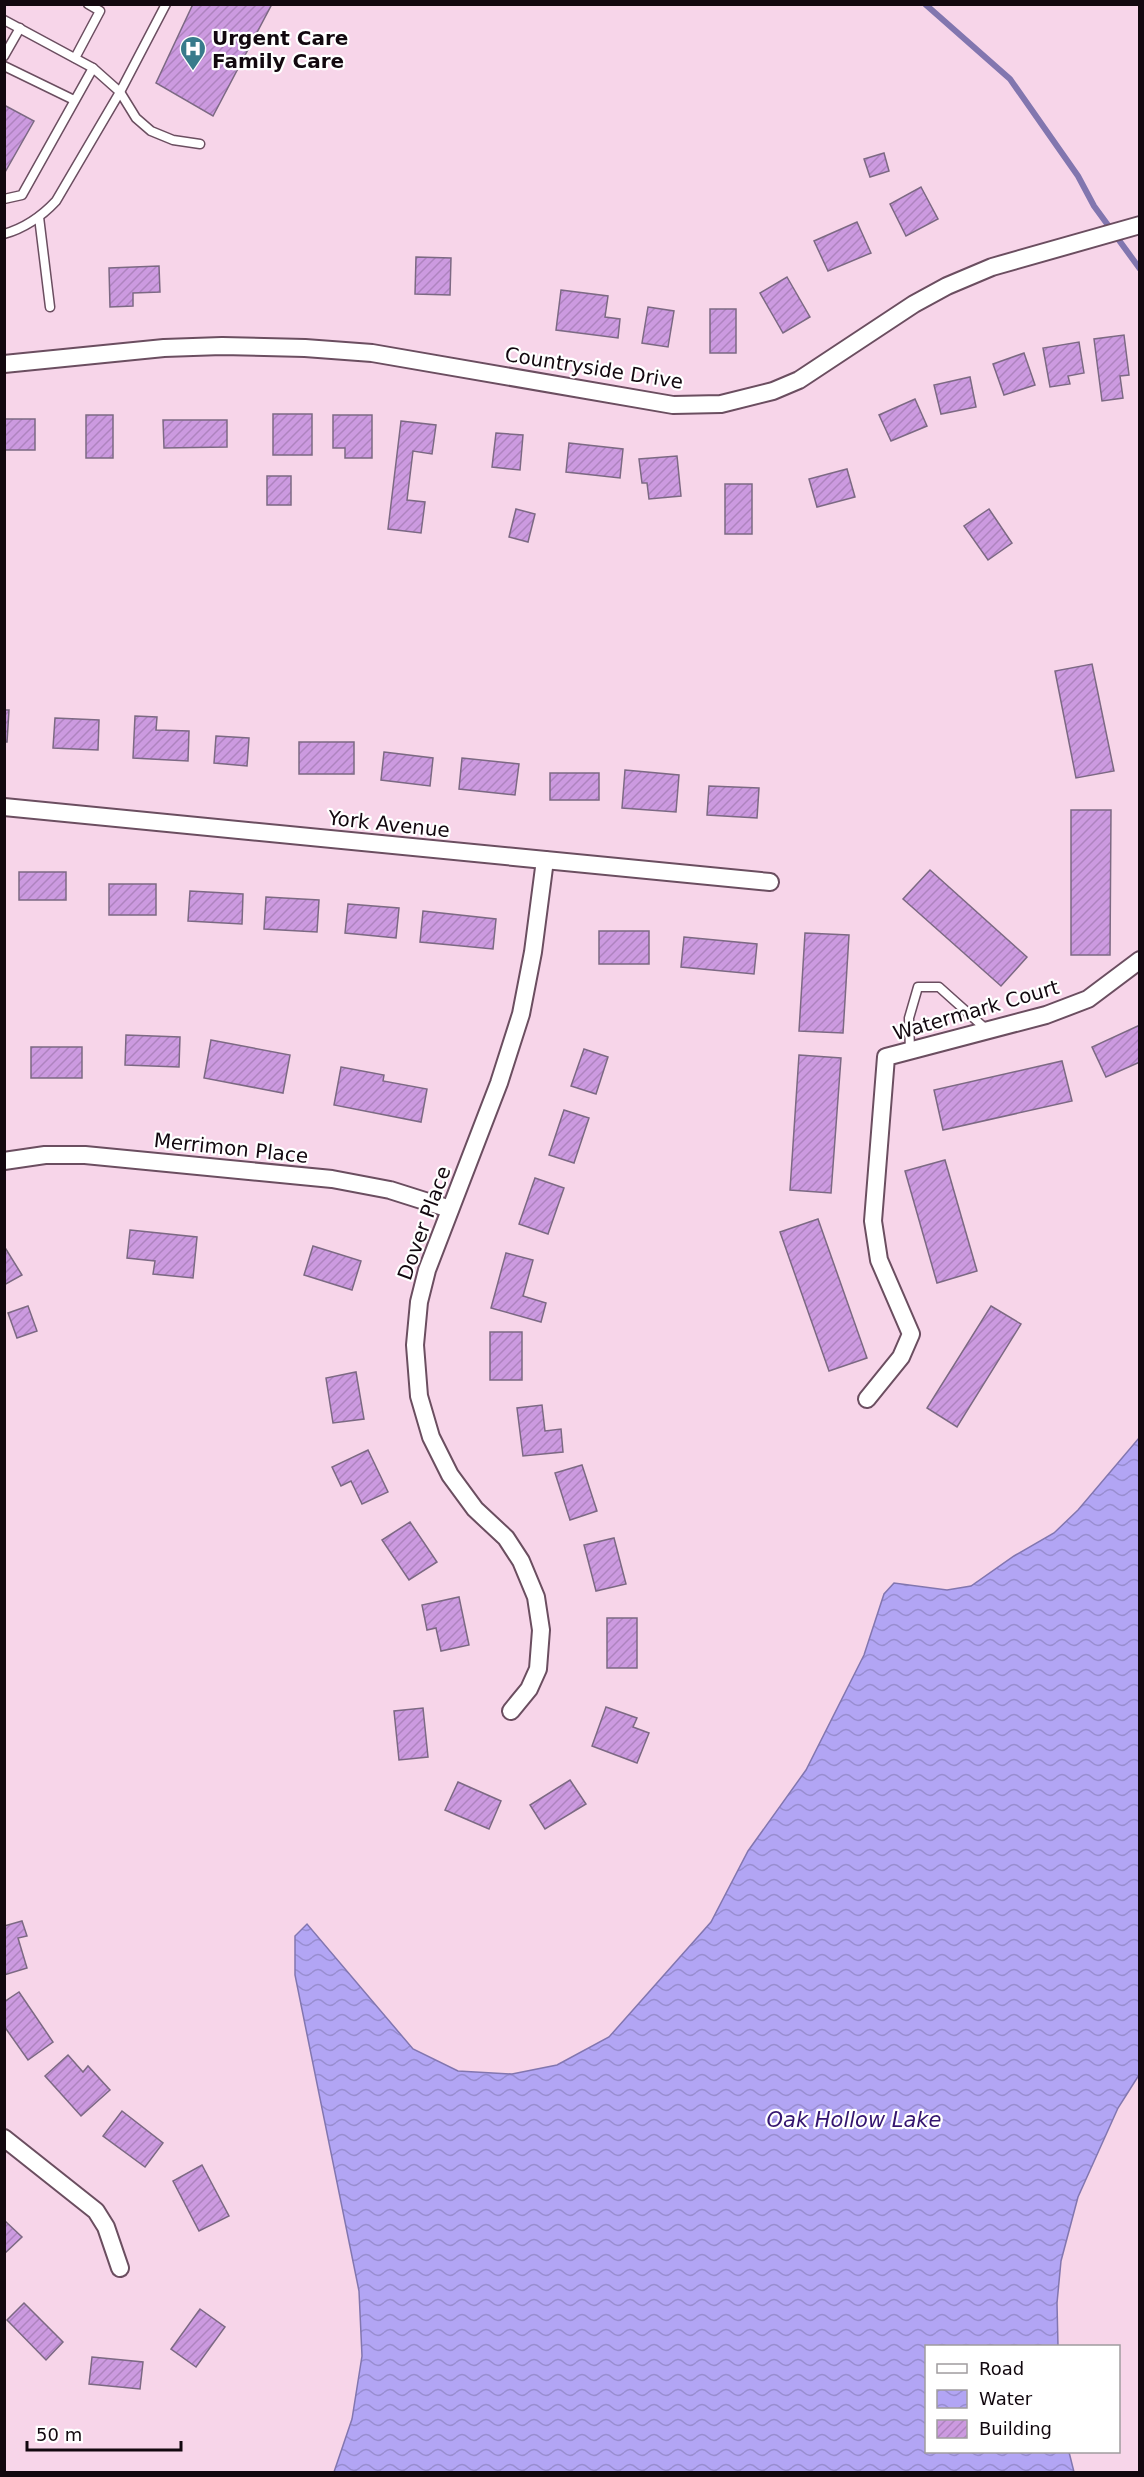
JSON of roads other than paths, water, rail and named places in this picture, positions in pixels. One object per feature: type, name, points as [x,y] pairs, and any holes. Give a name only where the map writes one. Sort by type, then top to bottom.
[{"type":"street","name":"Countryside Drive","points":[[4,364],[164,348],[222,346],[305,348],[372,353],[673,405],[721,404],[773,391],[799,380],[914,304],[947,286],[992,267],[1140,225]]},
{"type":"street","name":"York Avenue","points":[[4,807],[770,882]]},
{"type":"street","name":"Dover Place","points":[[511,1711],[529,1689],[538,1669],[541,1630],[536,1597],[524,1566],[506,1538],[475,1509],[450,1475],[431,1437],[419,1396],[415,1345],[419,1302],[427,1270],[499,1083],[521,1014],[533,951],[545,860]]},
{"type":"street","name":"Watermark Court","points":[[867,1399],[901,1357],[911,1334],[879,1260],[873,1221],[886,1057],[1046,1015],[1088,999],[1140,960]]},
{"type":"street","name":"Merrimon Place","points":[[4,1161],[45,1155],[85,1155],[332,1179],[390,1190],[450,1209]]},
{"type":"street","points":[[4,2138],[96,2211],[106,2227],[120,2268]]},
{"type":"lane","points":[[75,58],[102,8],[88,4]]},
{"type":"lane","points":[[4,234],[39,217],[56,201],[120,92],[166,4]]},
{"type":"lane","points":[[4,20],[93,68],[120,92],[136,118],[151,131],[173,140],[200,144]]},
{"type":"lane","points":[[4,56],[20,28]]},
{"type":"lane","points":[[4,66],[74,100]]},
{"type":"lane","points":[[4,199],[22,195],[93,68]]},
{"type":"lane","points":[[39,217],[50,307]]},
{"type":"lane","points":[[910,1051],[909,1018],[918,987],[939,987],[987,1030]]},
{"type":"water","name":"Oak Hollow Lake","points":[[1139,1438],[1139,2075],[1118,2108],[1078,2197],[1061,2261],[1057,2303],[1058,2345],[925,2345],[925,2453],[1069,2453],[1074,2472],[334,2472],[352,2419],[362,2356],[359,2291],[295,1975],[295,1936],[307,1924],[413,2049],[458,2071],[512,2074],[557,2065],[609,2037],[711,1922],[748,1851],[806,1770],[864,1655],[884,1594],[894,1583],[947,1590],[971,1586],[1014,1556],[1054,1533],[1078,1510]]},
{"type":"waterway","points":[[925,4],[1010,79],[1078,176],[1094,206],[1140,269]]},
{"type":"place","name":"Urgent Care Family Care","points":[[193,72]]}]
